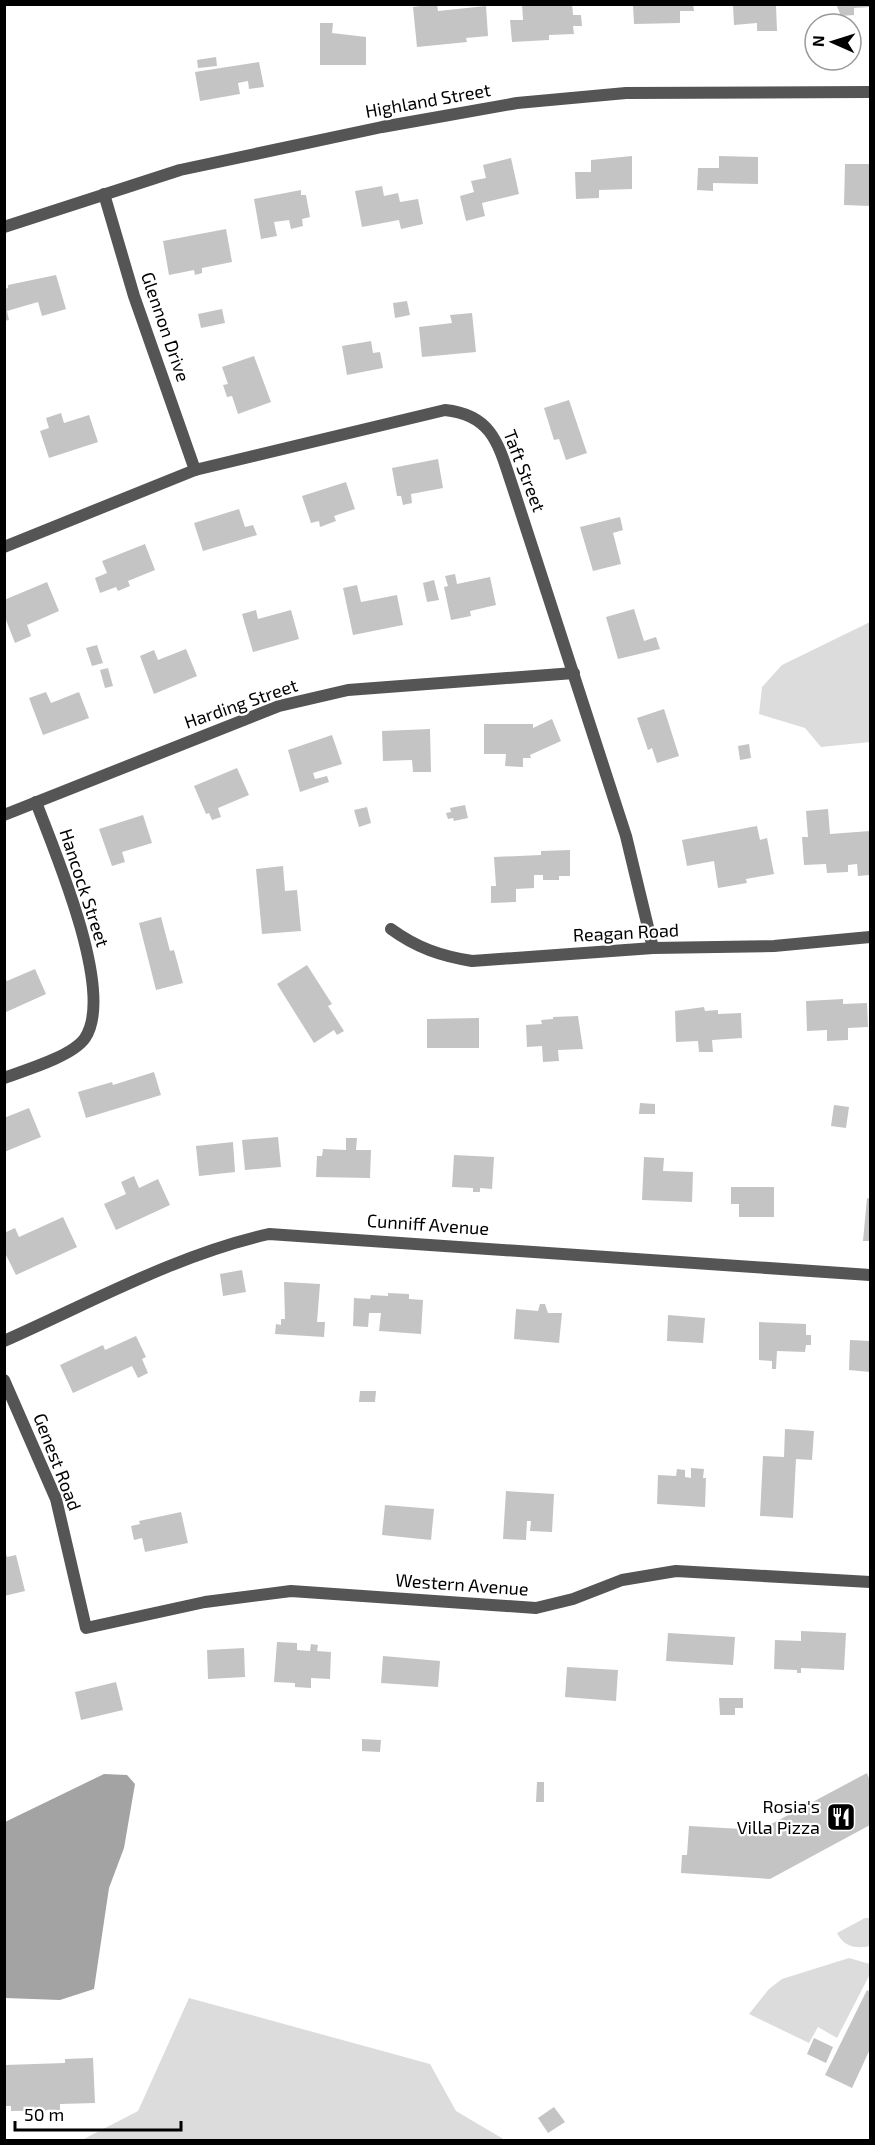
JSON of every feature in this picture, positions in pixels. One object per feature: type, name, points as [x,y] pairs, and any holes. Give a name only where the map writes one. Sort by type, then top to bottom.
[{"type":"street","name":"Highland Street","points":[[4,227],[180,170],[382,127],[517,103],[626,93],[870,92]]},
{"type":"street","name":"Glennon Drive","points":[[104,194],[134,296],[195,470]]},
{"type":"street","name":"Taft Street","points":[[4,547],[195,470],[445,410],[463,411],[475,417],[486,424],[500,450],[626,836],[653,948]]},
{"type":"street","name":"Harding Street","points":[[4,815],[279,706],[348,690],[574,674]]},
{"type":"street","name":"Hancock Street","points":[[4,1078],[76,1047],[86,1037],[91,1022],[92,979],[84,934],[36,802]]},
{"type":"street","name":"Reagan Road","points":[[391,929],[421,949],[472,961],[653,948],[774,946],[870,937]]},
{"type":"street","name":"Cunniff Avenue","points":[[4,1341],[196,1255],[236,1241],[269,1233],[870,1275]]},
{"type":"street","name":"Genest Road","points":[[4,1380],[56,1499],[86,1628]]},
{"type":"street","name":"Western Avenue","points":[[86,1628],[206,1602],[291,1591],[536,1608],[573,1599],[622,1580],[676,1571],[870,1582]]},
{"type":"shaded area","points":[[870,622],[870,742],[821,747],[805,728],[759,714],[762,687],[782,665]]},
{"type":"shaded area","points":[[104,1774],[127,1775],[135,1784],[124,1848],[109,1888],[94,1989],[60,2000],[5,1998],[5,1822]]},
{"type":"shaded area","points":[[865,1918],[870,1918],[870,1946],[855,1947],[840,1938],[837,1933]]},
{"type":"shaded area","points":[[849,1958],[870,1964],[870,1974],[837,2038],[818,2027],[809,2043],[749,2014],[769,1989],[782,1979]]},
{"type":"shaded area","points":[[189,1998],[430,2064],[456,2111],[505,2140],[82,2140],[138,2111]]},
{"type":"building","points":[[437,4],[438,11],[486,6],[488,36],[466,38],[467,42],[417,47],[413,7]]},
{"type":"building","points":[[522,4],[572,4],[573,15],[581,15],[582,26],[573,26],[574,34],[549,35],[549,40],[512,42],[510,20],[523,20]]},
{"type":"building","points":[[633,4],[693,4],[694,11],[680,11],[680,23],[634,24]]},
{"type":"building","points":[[836,4],[870,4],[870,7],[854,8],[854,12],[839,12]]},
{"type":"building","points":[[733,5],[776,5],[777,31],[757,31],[757,23],[734,25]]},
{"type":"building","points":[[320,23],[333,23],[332,33],[366,37],[366,65],[320,65]]},
{"type":"building","points":[[216,57],[217,66],[198,68],[197,60]]},
{"type":"building","points":[[259,62],[264,87],[249,89],[248,81],[238,83],[240,94],[200,101],[195,72]]},
{"type":"building","points":[[632,156],[632,189],[599,190],[599,198],[576,199],[575,172],[591,172],[591,160]]},
{"type":"building","points":[[719,156],[758,157],[758,184],[713,183],[713,191],[697,190],[698,168],[719,168]]},
{"type":"building","points":[[511,158],[519,194],[482,203],[485,216],[466,221],[460,196],[474,192],[471,181],[486,178],[483,165]]},
{"type":"building","points":[[845,164],[870,164],[870,206],[844,205]]},
{"type":"building","points":[[382,186],[384,196],[398,193],[400,202],[418,199],[423,224],[401,229],[399,220],[362,227],[355,191]]},
{"type":"building","points":[[301,190],[301,195],[306,195],[310,217],[302,219],[303,226],[291,229],[289,220],[274,222],[277,236],[261,239],[254,199]]},
{"type":"building","points":[[226,229],[232,262],[202,268],[202,273],[195,275],[194,270],[169,275],[163,241]]},
{"type":"building","points":[[56,275],[66,309],[42,316],[38,302],[7,311],[9,320],[4,321],[4,289],[8,288],[8,285]]},
{"type":"building","points":[[407,301],[410,315],[395,318],[393,303]]},
{"type":"building","points":[[222,309],[225,323],[201,328],[198,314]]},
{"type":"building","points":[[472,313],[476,352],[422,357],[419,327],[452,323],[450,315]]},
{"type":"building","points":[[371,341],[373,353],[380,352],[383,368],[347,375],[342,346]]},
{"type":"building","points":[[254,356],[271,402],[238,414],[232,396],[227,397],[223,385],[228,384],[222,367]]},
{"type":"building","points":[[569,400],[587,453],[566,460],[559,439],[554,440],[544,408]]},
{"type":"building","points":[[61,413],[64,423],[89,415],[98,442],[49,458],[40,431],[49,428],[46,418]]},
{"type":"building","points":[[438,459],[443,488],[411,494],[412,503],[403,505],[401,496],[397,496],[392,468]]},
{"type":"building","points":[[346,482],[355,509],[334,516],[336,521],[320,527],[319,521],[311,523],[302,496]]},
{"type":"building","points":[[239,509],[245,527],[253,525],[257,535],[203,551],[194,523]]},
{"type":"building","points":[[620,517],[623,530],[613,533],[621,564],[593,571],[580,527]]},
{"type":"building","points":[[145,544],[155,570],[128,581],[130,586],[118,591],[116,587],[100,593],[95,578],[107,573],[102,561]]},
{"type":"building","points":[[455,574],[457,584],[490,577],[496,605],[470,611],[471,616],[451,620],[444,587],[448,586],[445,576]]},
{"type":"building","points":[[434,580],[439,600],[427,602],[423,583]]},
{"type":"building","points":[[47,582],[59,611],[27,625],[31,636],[15,643],[4,615],[4,600]]},
{"type":"building","points":[[357,585],[361,602],[397,595],[403,625],[353,635],[343,588]]},
{"type":"building","points":[[634,609],[644,641],[656,637],[660,649],[618,659],[606,617]]},
{"type":"building","points":[[256,610],[258,619],[291,610],[299,639],[253,652],[242,614]]},
{"type":"building","points":[[97,645],[103,663],[92,666],[86,648]]},
{"type":"building","points":[[186,649],[197,676],[154,694],[140,656],[154,650],[158,660]]},
{"type":"building","points":[[108,668],[113,686],[105,688],[100,670]]},
{"type":"building","points":[[46,692],[51,703],[79,692],[89,718],[43,735],[29,698]]},
{"type":"building","points":[[664,709],[679,756],[657,763],[652,748],[648,750],[637,718]]},
{"type":"building","points":[[552,719],[561,741],[530,755],[531,758],[523,758],[523,767],[505,766],[506,754],[484,754],[484,724],[533,724],[533,728]]},
{"type":"building","points":[[430,729],[431,772],[413,772],[412,760],[383,761],[382,731]]},
{"type":"building","points":[[332,735],[342,764],[313,773],[315,779],[327,776],[329,782],[300,792],[288,750]]},
{"type":"building","points":[[749,744],[751,758],[740,760],[738,746]]},
{"type":"building","points":[[237,768],[249,795],[218,808],[221,817],[212,820],[209,813],[206,814],[194,786]]},
{"type":"building","points":[[465,805],[468,818],[454,821],[453,818],[448,819],[446,813],[451,812],[450,808]]},
{"type":"building","points":[[367,807],[371,823],[359,827],[354,810]]},
{"type":"building","points":[[828,809],[830,834],[870,831],[870,875],[858,876],[857,864],[848,865],[848,872],[827,873],[826,864],[804,865],[802,837],[808,837],[806,811]]},
{"type":"building","points":[[143,815],[152,843],[122,852],[125,862],[112,866],[99,829]]},
{"type":"building","points":[[757,826],[760,840],[767,838],[774,874],[746,879],[747,883],[718,888],[714,861],[687,866],[682,840]]},
{"type":"building","points":[[570,850],[570,876],[559,876],[559,880],[543,880],[543,875],[534,875],[534,888],[516,889],[516,902],[491,903],[491,886],[496,886],[494,857],[541,855],[541,851]]},
{"type":"building","points":[[283,866],[285,891],[297,890],[301,931],[262,934],[256,869]]},
{"type":"building","points":[[161,917],[170,951],[174,950],[183,983],[156,990],[139,923]]},
{"type":"building","points":[[307,965],[332,1004],[328,1006],[344,1031],[337,1035],[334,1030],[314,1043],[277,984]]},
{"type":"building","points":[[35,969],[46,994],[4,1013],[4,976],[7,981]]},
{"type":"building","points":[[843,999],[843,1004],[867,1003],[868,1027],[848,1028],[848,1040],[827,1041],[827,1030],[807,1031],[806,1001]]},
{"type":"building","points":[[704,1007],[705,1011],[718,1010],[718,1014],[741,1013],[742,1038],[712,1040],[713,1052],[699,1052],[698,1041],[676,1042],[675,1011]]},
{"type":"building","points":[[578,1016],[583,1049],[558,1050],[559,1061],[543,1062],[542,1046],[527,1047],[526,1025],[542,1024],[541,1020],[553,1019],[553,1017]]},
{"type":"building","points":[[479,1018],[479,1048],[427,1048],[427,1019]]},
{"type":"building","points":[[154,1072],[161,1095],[86,1118],[78,1092],[112,1082],[113,1085]]},
{"type":"building","points":[[640,1103],[655,1104],[655,1114],[639,1114]]},
{"type":"building","points":[[834,1105],[849,1107],[846,1128],[831,1126]]},
{"type":"building","points":[[29,1108],[41,1137],[4,1152],[4,1118]]},
{"type":"building","points":[[278,1137],[281,1167],[245,1170],[242,1140]]},
{"type":"building","points":[[346,1138],[357,1138],[356,1150],[371,1150],[370,1178],[316,1177],[317,1156],[322,1156],[323,1149],[346,1150]]},
{"type":"building","points":[[233,1142],[235,1172],[199,1176],[196,1146]]},
{"type":"building","points":[[454,1155],[494,1157],[492,1189],[480,1188],[480,1192],[473,1192],[473,1188],[452,1187]]},
{"type":"building","points":[[644,1157],[664,1158],[663,1171],[693,1172],[692,1202],[642,1200]]},
{"type":"building","points":[[134,1176],[139,1188],[158,1179],[170,1205],[116,1230],[104,1204],[126,1194],[121,1182]]},
{"type":"building","points":[[731,1187],[774,1187],[774,1217],[739,1217],[739,1204],[731,1204]]},
{"type":"building","points":[[867,1198],[870,1199],[870,1241],[863,1241]]},
{"type":"building","points":[[63,1217],[77,1247],[16,1275],[4,1251],[4,1233],[15,1228],[19,1237]]},
{"type":"building","points":[[242,1270],[246,1292],[223,1296],[220,1274]]},
{"type":"building","points":[[284,1282],[320,1284],[317,1322],[325,1322],[324,1337],[275,1334],[276,1324],[281,1325],[281,1319],[285,1319]]},
{"type":"building","points":[[388,1293],[409,1294],[409,1299],[423,1300],[421,1334],[379,1331],[381,1313],[369,1313],[368,1327],[353,1326],[354,1298],[370,1299],[371,1295],[388,1296]]},
{"type":"building","points":[[540,1304],[545,1304],[548,1313],[562,1313],[559,1343],[514,1339],[516,1309],[538,1311]]},
{"type":"building","points":[[668,1315],[705,1318],[703,1343],[667,1341]]},
{"type":"building","points":[[759,1322],[806,1324],[806,1335],[811,1335],[811,1345],[806,1345],[805,1352],[777,1351],[776,1369],[772,1369],[772,1361],[759,1360]]},
{"type":"building","points":[[136,1336],[146,1357],[142,1359],[148,1373],[138,1378],[132,1366],[73,1393],[60,1365],[103,1345],[105,1350]]},
{"type":"building","points":[[850,1340],[870,1341],[870,1372],[849,1370]]},
{"type":"building","points":[[360,1391],[376,1391],[375,1402],[359,1402]]},
{"type":"building","points":[[785,1429],[814,1431],[812,1460],[796,1459],[793,1518],[760,1516],[763,1456],[784,1457]]},
{"type":"building","points":[[691,1468],[704,1469],[705,1507],[657,1504],[658,1475],[676,1476],[677,1469],[685,1470],[685,1477],[691,1478]]},
{"type":"building","points":[[506,1491],[554,1494],[552,1532],[530,1531],[531,1521],[527,1521],[526,1540],[503,1539]]},
{"type":"building","points":[[385,1505],[434,1509],[431,1540],[382,1535]]},
{"type":"building","points":[[181,1512],[188,1543],[145,1552],[142,1538],[134,1540],[131,1526],[140,1524],[139,1521]]},
{"type":"building","points":[[5,1550],[7,1557],[16,1555],[25,1591],[4,1596]]},
{"type":"building","points":[[801,1631],[846,1633],[844,1670],[801,1668],[801,1673],[797,1673],[797,1670],[774,1669],[775,1640],[801,1641]]},
{"type":"building","points":[[668,1633],[735,1637],[733,1665],[666,1661]]},
{"type":"building","points":[[277,1642],[297,1643],[297,1650],[310,1651],[311,1644],[318,1645],[317,1651],[331,1652],[330,1679],[311,1678],[311,1688],[295,1687],[295,1683],[274,1682]]},
{"type":"building","points":[[244,1648],[245,1677],[208,1679],[207,1650]]},
{"type":"building","points":[[383,1656],[440,1661],[438,1687],[381,1683]]},
{"type":"building","points":[[567,1667],[618,1670],[616,1701],[565,1697]]},
{"type":"building","points":[[116,1682],[123,1710],[81,1720],[75,1692]]},
{"type":"building","points":[[719,1698],[743,1698],[743,1708],[735,1708],[735,1715],[720,1715]]},
{"type":"building","points":[[362,1739],[381,1740],[380,1752],[362,1751]]},
{"type":"building","points":[[867,1773],[870,1781],[870,1825],[770,1879],[681,1873],[682,1855],[687,1855],[689,1826],[760,1830]]},
{"type":"building","points":[[537,1782],[544,1782],[544,1802],[536,1802]]},
{"type":"building","points":[[867,1990],[870,1992],[870,2049],[852,2088],[825,2075]]},
{"type":"building","points":[[814,2038],[833,2047],[826,2063],[807,2054]]},
{"type":"building","points":[[93,2058],[95,2103],[60,2104],[60,2110],[11,2111],[11,2106],[5,2106],[5,2065],[65,2063],[65,2059]]},
{"type":"building","points":[[554,2107],[565,2122],[548,2133],[538,2118]]},
{"type":"place","name":"Rosia's Villa Pizza","points":[[841,1817]]}]
